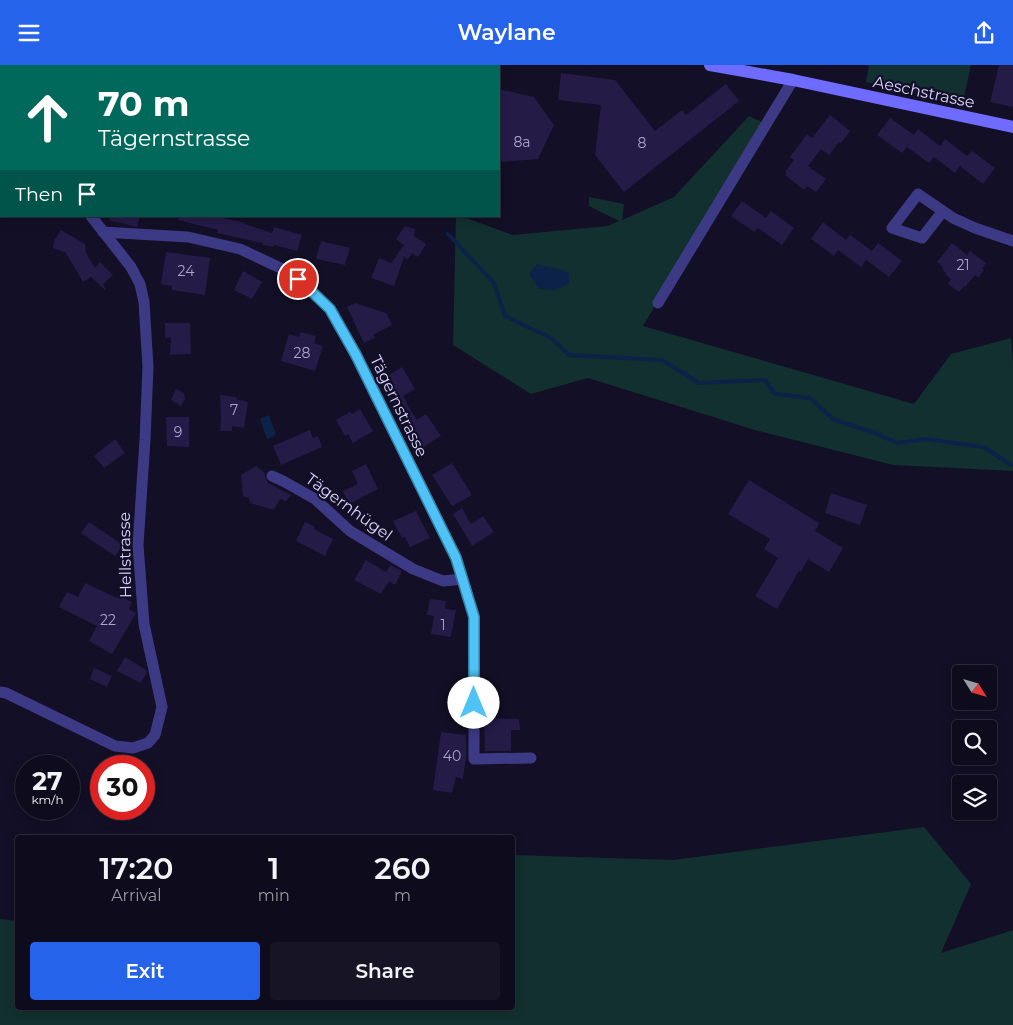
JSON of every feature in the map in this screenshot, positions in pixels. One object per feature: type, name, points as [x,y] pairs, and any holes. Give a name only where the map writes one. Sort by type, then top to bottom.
[{"type":"main road","name":"Aeschstrasse","points":[[710,65],[793,80],[1013,127]]},
{"type":"street","points":[[658,303],[793,80]]},
{"type":"street","points":[[943,211],[975,228],[1013,241]]},
{"type":"street","name":"Hellstrasse","points":[[0,692],[6,693],[116,746],[133,748],[148,743],[155,735],[162,707],[144,624],[138,545],[148,367],[144,302],[140,284],[131,267],[92,217]]},
{"type":"street","name":"Tägernstrasse","points":[[104,233],[188,237],[240,249],[289,272],[330,309],[356,355],[456,558],[463,579],[474,617],[474,759],[531,758]]},
{"type":"street","name":"Tägernhügel","points":[[272,476],[315,499],[350,531],[413,569],[443,581],[463,579]]},
{"type":"green space","points":[[869,65],[971,65],[963,102],[866,82]]},
{"type":"green space","points":[[749,116],[764,123],[643,326],[914,404],[951,354],[1011,338],[1013,363],[1013,471],[893,465],[755,430],[588,378],[531,394],[453,345],[456,217],[464,217],[513,235],[608,226],[619,221],[589,206],[589,197],[624,204],[622,220],[674,197]]},
{"type":"green space","points":[[924,827],[971,884],[941,953],[1013,930],[1013,1025],[0,1025],[0,919],[15,921],[15,1010],[515,1010],[515,855],[673,860]]},
{"type":"water","points":[[537,264],[569,272],[569,283],[556,290],[539,289],[529,274]]},
{"type":"water","points":[[269,415],[276,435],[267,439],[260,419]]},
{"type":"building","points":[[999,65],[1013,65],[1013,107],[990,102]]},
{"type":"building","points":[[561,73],[615,80],[655,131],[682,110],[686,115],[726,84],[739,101],[624,192],[595,155],[601,105],[558,100]]},
{"type":"building","points":[[500,89],[534,97],[554,125],[538,159],[503,162],[500,159]]},
{"type":"building","points":[[830,115],[850,131],[829,155],[821,149],[808,166],[826,179],[816,192],[807,186],[804,190],[785,175],[787,174],[785,172],[794,160],[790,157],[807,134],[812,138]]},
{"type":"building","points":[[890,118],[914,135],[918,129],[940,146],[945,139],[967,156],[972,151],[995,168],[983,184],[960,166],[955,173],[934,157],[929,163],[907,147],[902,153],[877,135]]},
{"type":"building","points":[[742,201],[766,218],[771,211],[794,228],[782,245],[758,228],[754,232],[731,216]]},
{"type":"building","points":[[110,217],[140,217],[137,227],[109,220]]},
{"type":"building","points":[[179,217],[219,217],[245,223],[272,233],[274,227],[302,235],[297,251],[274,245],[273,247],[263,245],[263,243],[217,233],[218,230],[178,220]]},
{"type":"building","points":[[823,222],[846,240],[850,235],[872,251],[878,243],[902,261],[889,277],[866,260],[861,267],[838,250],[834,256],[811,239]]},
{"type":"building","points":[[405,226],[415,229],[414,236],[426,244],[418,257],[412,253],[408,259],[404,257],[394,286],[371,278],[379,258],[391,263],[404,245],[396,239]]},
{"type":"building","points":[[61,230],[85,244],[86,253],[95,268],[100,262],[113,275],[103,284],[106,290],[91,277],[83,282],[66,253],[53,248],[54,241]]},
{"type":"building","points":[[321,241],[350,248],[345,265],[316,259]]},
{"type":"building","points":[[952,243],[967,255],[970,251],[986,263],[982,269],[984,270],[978,278],[975,275],[959,292],[948,284],[951,279],[937,262]]},
{"type":"building","points":[[166,252],[210,258],[205,295],[172,290],[172,286],[161,284]]},
{"type":"building","points":[[243,271],[262,282],[252,299],[234,290]]},
{"type":"building","points":[[355,303],[386,313],[392,325],[373,335],[375,338],[364,343],[347,307]]},
{"type":"building","points":[[165,323],[190,323],[191,354],[170,355],[171,337],[165,338]]},
{"type":"building","points":[[300,332],[316,336],[314,343],[323,346],[315,371],[281,361],[289,334],[299,337]]},
{"type":"building","points":[[402,367],[415,389],[403,396],[406,403],[417,420],[426,414],[441,436],[422,448],[392,401],[395,399],[390,390],[393,388],[386,377]]},
{"type":"building","points":[[176,389],[184,393],[185,399],[181,406],[171,400]]},
{"type":"building","points":[[220,395],[237,397],[236,399],[248,402],[244,428],[232,426],[232,431],[220,431]]},
{"type":"building","points":[[360,409],[373,431],[353,443],[348,434],[345,436],[336,420]]},
{"type":"building","points":[[166,417],[189,417],[189,447],[167,446]]},
{"type":"building","points":[[310,430],[313,438],[318,436],[322,447],[281,465],[273,446]]},
{"type":"building","points":[[115,439],[125,453],[104,468],[94,456]]},
{"type":"building","points":[[452,463],[472,495],[452,506],[432,475]]},
{"type":"building","points":[[366,464],[378,489],[349,504],[343,491],[358,484],[352,471]]},
{"type":"building","points":[[256,466],[265,473],[268,483],[291,495],[286,501],[280,499],[274,510],[250,503],[249,498],[243,496],[241,475]]},
{"type":"building","points":[[749,480],[819,523],[815,531],[843,548],[829,572],[808,559],[777,609],[755,596],[778,558],[764,549],[770,539],[728,514]]},
{"type":"building","points":[[831,493],[867,505],[860,525],[825,513]]},
{"type":"building","points":[[462,508],[471,524],[483,516],[494,532],[472,546],[453,514]]},
{"type":"building","points":[[416,511],[430,538],[410,547],[405,537],[402,538],[393,521]]},
{"type":"building","points":[[89,522],[123,545],[115,556],[81,533]]},
{"type":"building","points":[[305,522],[333,539],[325,556],[296,541]]},
{"type":"building","points":[[366,560],[386,572],[390,565],[402,571],[395,585],[389,581],[381,594],[354,580]]},
{"type":"building","points":[[85,583],[117,598],[118,595],[132,602],[129,609],[136,613],[112,654],[89,641],[97,626],[59,607],[67,592],[78,597]]},
{"type":"building","points":[[430,599],[446,601],[445,609],[456,610],[451,637],[431,634],[434,616],[427,615]]},
{"type":"building","points":[[125,657],[146,670],[147,672],[141,683],[117,671]]},
{"type":"building","points":[[94,668],[112,676],[107,687],[90,679]]},
{"type":"building","points":[[484,718],[519,719],[520,730],[511,730],[511,751],[485,751]]},
{"type":"building","points":[[441,732],[466,735],[463,779],[456,777],[452,793],[433,790]]},
{"type":"waterway","points":[[448,234],[494,283],[505,316],[551,338],[569,355],[662,360],[699,383],[765,380],[775,394],[810,398],[833,419],[897,443],[926,439],[984,447],[1011,465]]},
{"type":"route","points":[[298,279],[330,309],[356,355],[456,558],[474,617],[474,703]]}]
